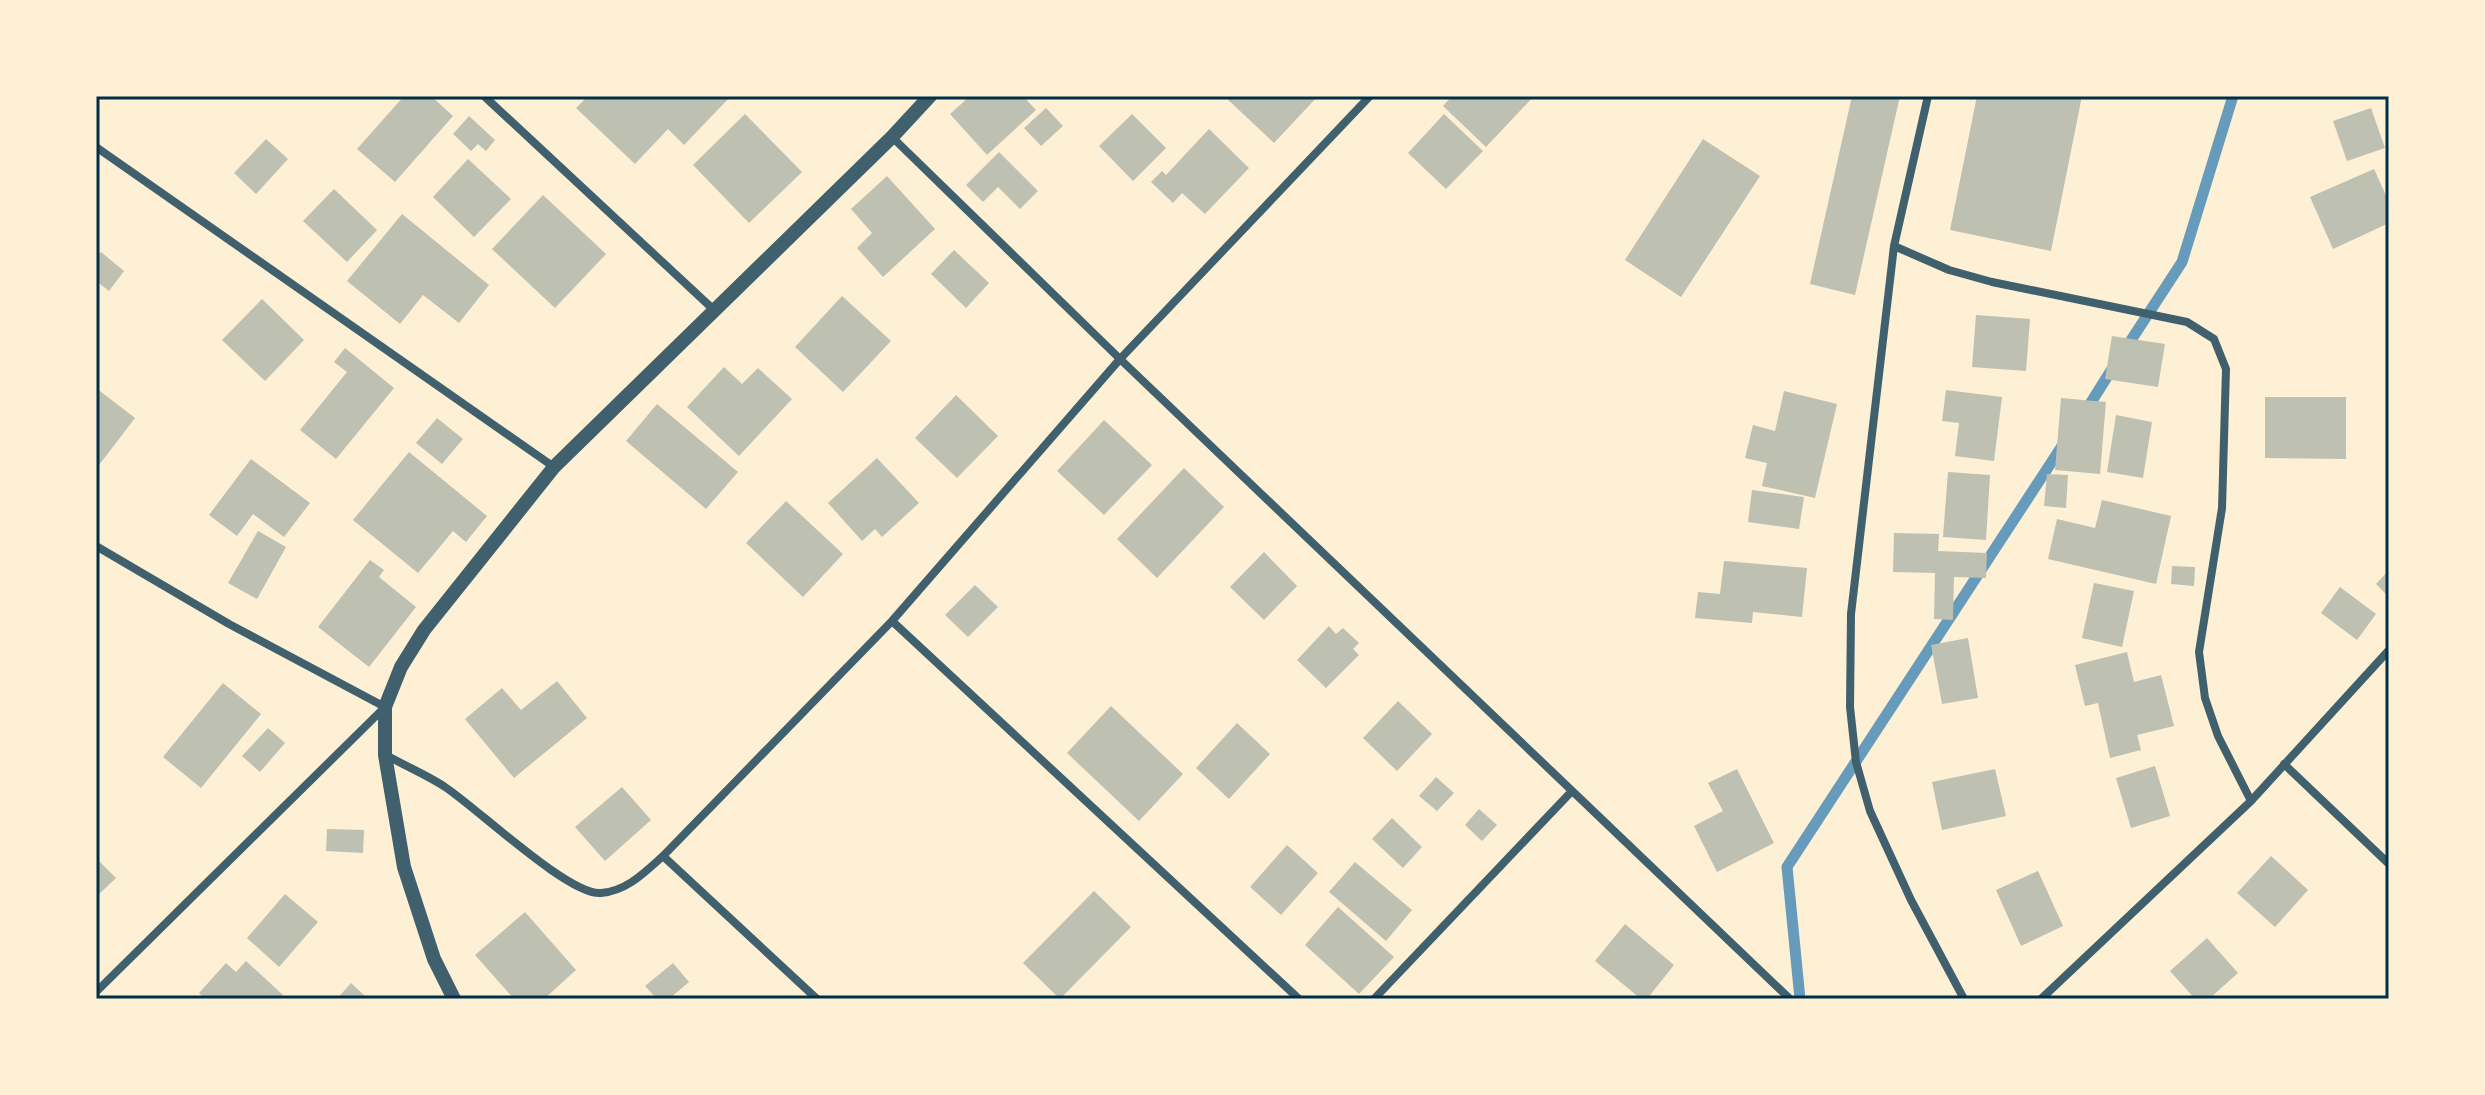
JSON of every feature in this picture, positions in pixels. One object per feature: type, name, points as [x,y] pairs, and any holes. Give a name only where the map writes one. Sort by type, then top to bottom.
[{"type":"street","points":[[484,96],[714,310]]},
{"type":"street","points":[[454,999],[434,959],[404,867],[385,755],[385,707],[401,667],[424,630],[554,467],[892,137],[930,96]]},
{"type":"street","points":[[385,755],[443,786],[577,886],[598,894],[632,883],[663,856],[892,621],[1120,359],[1370,96]]},
{"type":"street","points":[[1928,96],[1894,246],[1851,614],[1850,707],[1856,762],[1870,811],[1911,900],[1964,999]]},
{"type":"street","points":[[892,137],[1790,999]]},
{"type":"street","points":[[96,147],[554,467]]},
{"type":"street","points":[[1894,246],[1949,270],[1992,282],[2187,322],[2214,339],[2226,369],[2222,508],[2199,652],[2209,711],[2218,736],[2251,801]]},
{"type":"street","points":[[96,546],[229,624],[385,707]]},
{"type":"street","points":[[892,621],[1299,999]]},
{"type":"street","points":[[2041,999],[2251,801],[2389,650]]},
{"type":"street","points":[[96,992],[385,707]]},
{"type":"street","points":[[2284,764],[2389,864]]},
{"type":"street","points":[[1374,999],[1572,791]]},
{"type":"street","points":[[663,856],[817,999]]},
{"type":"building","points":[[404,96],[431,96],[453,116],[395,182],[357,149]]},
{"type":"building","points":[[588,96],[731,96],[684,145],[668,129],[635,164],[576,108]]},
{"type":"building","points":[[970,96],[1023,96],[1036,110],[987,155],[950,114]]},
{"type":"building","points":[[1224,96],[1318,96],[1274,143]]},
{"type":"building","points":[[1452,96],[1534,96],[1486,147],[1443,106]]},
{"type":"building","points":[[1852,96],[1900,96],[1855,295],[1810,284]]},
{"type":"building","points":[[1977,96],[2082,96],[2051,251],[1950,230]]},
{"type":"building","points":[[1046,108],[1063,126],[1041,146],[1024,128]]},
{"type":"building","points":[[2371,108],[2385,148],[2347,161],[2333,121]]},
{"type":"building","points":[[745,114],[802,172],[749,223],[693,165]]},
{"type":"building","points":[[1132,114],[1166,148],[1133,181],[1099,146]]},
{"type":"building","points":[[1444,114],[1483,151],[1446,189],[1408,153]]},
{"type":"building","points":[[469,116],[495,140],[486,151],[478,144],[471,151],[453,134]]},
{"type":"building","points":[[1209,129],[1249,168],[1205,214],[1182,193],[1173,203],[1151,182],[1162,171],[1166,175]]},
{"type":"building","points":[[266,139],[288,159],[256,194],[234,173]]},
{"type":"building","points":[[1703,139],[1760,176],[1681,297],[1625,260]]},
{"type":"building","points":[[999,152],[1038,191],[1020,209],[998,187],[983,202],[966,185]]},
{"type":"building","points":[[468,159],[511,199],[474,237],[433,197]]},
{"type":"building","points":[[2374,169],[2389,202],[2389,223],[2333,249],[2310,197]]},
{"type":"building","points":[[887,176],[935,229],[883,277],[857,248],[872,233],[851,209]]},
{"type":"building","points":[[334,189],[377,230],[347,262],[303,221]]},
{"type":"building","points":[[543,195],[606,254],[555,308],[492,249]]},
{"type":"building","points":[[402,214],[489,285],[459,323],[423,295],[400,324],[347,281]]},
{"type":"building","points":[[954,250],[989,283],[966,308],[931,274]]},
{"type":"building","points":[[101,252],[124,271],[109,291],[96,281],[96,257]]},
{"type":"building","points":[[842,296],[891,341],[843,392],[795,347]]},
{"type":"building","points":[[262,299],[304,340],[265,381],[222,340]]},
{"type":"building","points":[[1976,315],[2030,319],[2026,371],[1972,367]]},
{"type":"building","points":[[2112,336],[2165,344],[2158,387],[2105,379]]},
{"type":"building","points":[[345,348],[394,388],[336,459],[300,430],[347,372],[334,362]]},
{"type":"building","points":[[724,367],[742,384],[758,368],[792,399],[739,456],[687,407]]},
{"type":"building","points":[[96,388],[135,418],[96,469]]},
{"type":"building","points":[[1946,390],[2002,397],[1994,461],[1955,456],[1959,423],[1942,421]]},
{"type":"building","points":[[1784,391],[1837,404],[1815,498],[1762,486],[1767,463],[1745,458],[1753,425],[1775,431]]},
{"type":"building","points":[[956,395],[998,436],[957,478],[915,438]]},
{"type":"building","points":[[2265,397],[2346,397],[2346,459],[2265,458]]},
{"type":"building","points":[[2061,398],[2106,402],[2100,474],[2055,470]]},
{"type":"building","points":[[657,404],[738,472],[706,509],[626,441]]},
{"type":"building","points":[[2116,415],[2152,422],[2143,478],[2107,472]]},
{"type":"building","points":[[437,418],[463,439],[442,464],[416,443]]},
{"type":"building","points":[[1104,420],[1152,465],[1104,515],[1057,471]]},
{"type":"building","points":[[409,452],[487,516],[466,542],[453,531],[418,573],[353,520]]},
{"type":"building","points":[[877,458],[919,503],[882,537],[875,529],[862,541],[828,503]]},
{"type":"building","points":[[251,459],[310,503],[284,537],[253,514],[237,536],[209,515]]},
{"type":"building","points":[[1184,468],[1224,507],[1157,578],[1117,539]]},
{"type":"building","points":[[1948,472],[1990,475],[1986,540],[1943,537]]},
{"type":"building","points":[[2047,474],[2068,475],[2066,508],[2044,506]]},
{"type":"building","points":[[1752,490],[1804,497],[1799,529],[1748,522]]},
{"type":"building","points":[[2102,500],[2171,516],[2156,584],[2048,559],[2057,519],[2095,528]]},
{"type":"building","points":[[786,501],[843,554],[803,597],[746,543]]},
{"type":"building","points":[[258,531],[286,547],[257,599],[228,583]]},
{"type":"building","points":[[1894,533],[1939,534],[1938,551],[1987,553],[1986,578],[1954,577],[1953,620],[1934,619],[1935,573],[1893,572]]},
{"type":"building","points":[[1264,552],[1297,586],[1264,620],[1230,587]]},
{"type":"building","points":[[370,560],[384,570],[379,577],[416,607],[369,667],[318,627]]},
{"type":"building","points":[[1724,561],[1807,568],[1802,617],[1753,612],[1752,623],[1695,618],[1698,592],[1720,594]]},
{"type":"building","points":[[2172,566],[2195,567],[2194,586],[2171,584]]},
{"type":"building","points":[[2389,570],[2389,597],[2376,584]]},
{"type":"building","points":[[2094,583],[2134,591],[2122,647],[2082,638]]},
{"type":"building","points":[[975,585],[998,607],[968,637],[945,615]]},
{"type":"building","points":[[2340,587],[2376,614],[2357,640],[2321,613]]},
{"type":"building","points":[[1329,626],[1336,634],[1343,628],[1359,643],[1353,649],[1359,655],[1326,688],[1297,660]]},
{"type":"building","points":[[1968,638],[1978,698],[1942,704],[1931,645]]},
{"type":"building","points":[[2127,652],[2134,682],[2161,675],[2174,726],[2137,735],[2141,750],[2110,758],[2098,703],[2085,706],[2075,665]]},
{"type":"building","points":[[557,681],[587,718],[514,778],[465,719],[502,688],[521,710]]},
{"type":"building","points":[[223,683],[261,714],[201,788],[163,757]]},
{"type":"building","points":[[1398,701],[1432,734],[1397,771],[1363,738]]},
{"type":"building","points":[[1111,706],[1183,774],[1139,821],[1067,753]]},
{"type":"building","points":[[1237,723],[1270,754],[1229,799],[1196,768]]},
{"type":"building","points":[[268,728],[285,743],[260,772],[242,756]]},
{"type":"building","points":[[2155,766],[2170,816],[2131,828],[2116,778]]},
{"type":"building","points":[[1737,769],[1774,843],[1717,872],[1694,826],[1723,811],[1708,783]]},
{"type":"building","points":[[1995,769],[2006,816],[1942,830],[1932,782]]},
{"type":"building","points":[[1436,777],[1454,793],[1437,811],[1419,796]]},
{"type":"building","points":[[622,787],[651,820],[605,861],[575,827]]},
{"type":"building","points":[[1479,809],[1497,825],[1482,841],[1465,825]]},
{"type":"building","points":[[1392,818],[1422,847],[1403,868],[1372,839]]},
{"type":"building","points":[[327,829],[364,830],[363,853],[326,851]]},
{"type":"building","points":[[1287,845],[1318,873],[1281,915],[1250,887]]},
{"type":"building","points":[[2271,856],[2308,890],[2275,927],[2237,893]]},
{"type":"building","points":[[96,858],[116,878],[96,897]]},
{"type":"building","points":[[1355,862],[1412,910],[1386,941],[1329,892]]},
{"type":"building","points":[[2038,871],[2063,926],[2021,946],[1996,890]]},
{"type":"building","points":[[1094,891],[1131,927],[1060,999],[1023,963]]},
{"type":"building","points":[[285,894],[318,922],[279,967],[247,938]]},
{"type":"building","points":[[1338,907],[1394,957],[1359,994],[1305,945]]},
{"type":"building","points":[[525,912],[576,970],[544,999],[514,999],[475,955]]},
{"type":"building","points":[[1625,924],[1674,965],[1647,999],[1641,999],[1595,961]]},
{"type":"building","points":[[2207,938],[2238,973],[2209,999],[2195,999],[2170,971]]},
{"type":"building","points":[[246,961],[283,995],[279,999],[205,999],[199,993],[226,963],[236,972]]},
{"type":"building","points":[[673,963],[689,982],[669,999],[657,999],[645,986]]},
{"type":"building","points":[[351,983],[368,999],[337,999]]},
{"type":"waterway","points":[[2124,351],[2182,262],[2233,96]]},
{"type":"waterway","points":[[2085,412],[2112,369]]},
{"type":"waterway","points":[[1800,999],[1787,867],[2064,443]]}]
